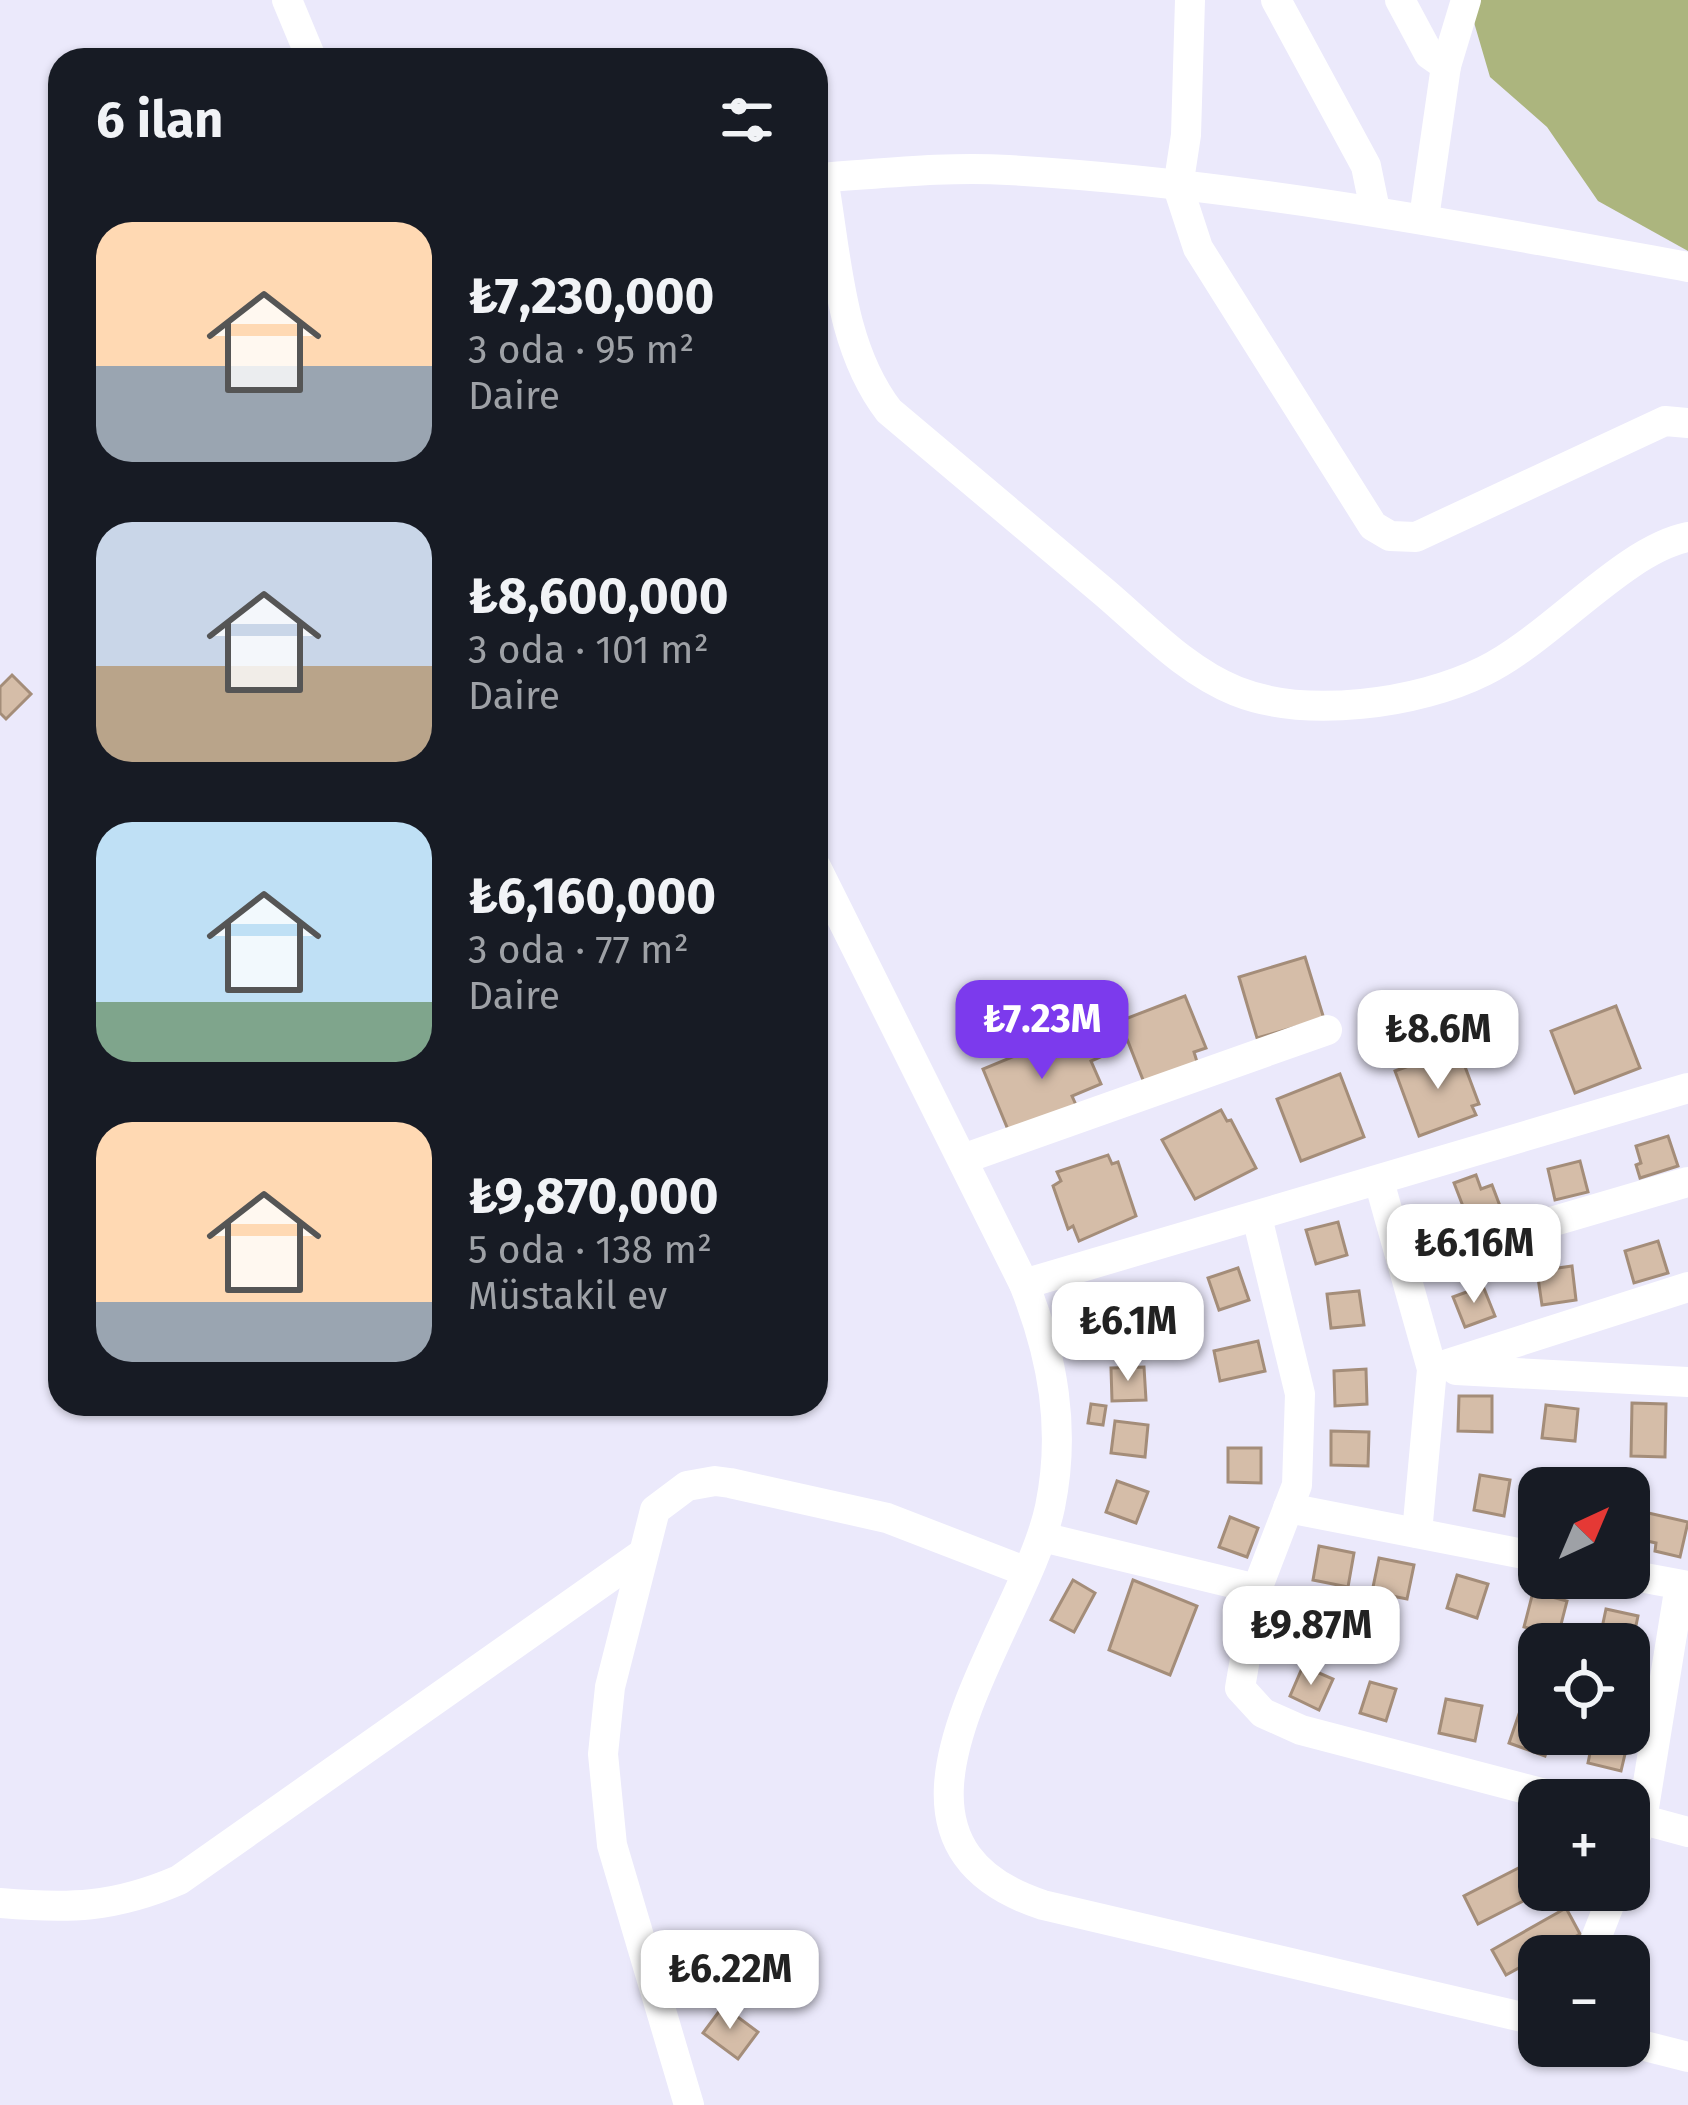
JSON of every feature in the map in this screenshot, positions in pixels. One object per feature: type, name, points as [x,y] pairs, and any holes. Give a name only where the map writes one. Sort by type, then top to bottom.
[{"type":"street","points":[[287,0],[307,48]]},
{"type":"street","points":[[1190,0],[1186,135],[1178,187],[1198,248],[1366,518],[1381,532],[1416,537],[1665,421],[1688,423]]},
{"type":"street","points":[[1276,0],[1366,166],[1376,210]]},
{"type":"street","points":[[1400,0],[1429,54],[1446,67]]},
{"type":"street","points":[[1424,218],[1446,67],[1466,0]]},
{"type":"street","points":[[828,178],[1004,169],[1178,187],[1376,210],[1688,267]]},
{"type":"street","points":[[828,220],[850,337],[866,376],[889,412],[1179,656],[1234,690],[1304,707],[1440,689],[1508,659],[1641,557],[1688,537]]},
{"type":"street","points":[[828,891],[1024,1284],[1041,1327],[1056,1399],[1056,1473],[1042,1537],[959,1735],[946,1799],[956,1843],[988,1880],[1042,1905],[1518,2016]]},
{"type":"street","points":[[963,1159],[1327,1030]]},
{"type":"street","points":[[1024,1284],[1688,1088]]},
{"type":"street","points":[[1379,1180],[1432,1369],[1417,1533]]},
{"type":"street","points":[[1403,1264],[1688,1182]]},
{"type":"street","points":[[1257,1217],[1300,1394],[1297,1485],[1257,1589],[1240,1688],[1263,1713],[1301,1730],[1518,1787]]},
{"type":"street","points":[[1432,1369],[1688,1287]]},
{"type":"street","points":[[1432,1369],[1688,1382]]},
{"type":"street","points":[[689,2105],[619,1874],[603,1787],[610,1687],[655,1510],[687,1486],[716,1480],[887,1518],[1027,1572]]},
{"type":"street","points":[[1288,1508],[1518,1553]]},
{"type":"street","points":[[1042,1537],[1257,1589]]},
{"type":"street","points":[[0,1904],[88,1907],[178,1880],[641,1555]]},
{"type":"street","points":[[1644,1779],[1684,1585],[1650,1579]]},
{"type":"street","points":[[1650,1822],[1688,1832]]},
{"type":"street","points":[[1650,2047],[1688,2057]]},
{"type":"green space","points":[[1481,0],[1688,0],[1688,251],[1598,201],[1547,127],[1490,77],[1473,19]]},
{"type":"building","points":[[12,675],[31,694],[6,719],[0,713],[0,687]]},
{"type":"building","points":[[1305,957],[1324,1019],[1257,1038],[1239,977]]},
{"type":"building","points":[[1185,996],[1206,1048],[1194,1052],[1198,1065],[1145,1085],[1120,1021]]},
{"type":"building","points":[[1616,1006],[1640,1068],[1575,1093],[1551,1031]]},
{"type":"building","points":[[1098,1037],[1105,1055],[1091,1061],[1101,1084],[1072,1096],[1076,1105],[1009,1132],[983,1069],[1044,1044],[1049,1057]]},
{"type":"building","points":[[1458,1048],[1479,1104],[1472,1106],[1476,1115],[1419,1136],[1395,1071]]},
{"type":"building","points":[[1340,1074],[1364,1137],[1301,1161],[1277,1099]]},
{"type":"building","points":[[1221,1110],[1256,1168],[1195,1199],[1162,1140]]},
{"type":"building","points":[[1668,1136],[1678,1166],[1640,1178],[1636,1146]]},
{"type":"building","points":[[1108,1155],[1112,1164],[1118,1162],[1136,1216],[1079,1241],[1073,1226],[1068,1229],[1053,1186],[1061,1181],[1057,1172]]},
{"type":"building","points":[[1580,1161],[1588,1192],[1555,1200],[1548,1169]]},
{"type":"building","points":[[1476,1175],[1481,1189],[1492,1185],[1503,1214],[1471,1227],[1454,1183]]},
{"type":"building","points":[[1338,1222],[1347,1255],[1316,1264],[1306,1230]]},
{"type":"building","points":[[1658,1241],[1668,1273],[1634,1283],[1625,1251]]},
{"type":"building","points":[[1572,1266],[1576,1300],[1542,1305],[1537,1271]]},
{"type":"building","points":[[1238,1268],[1249,1300],[1219,1310],[1208,1278]]},
{"type":"building","points":[[1483,1286],[1495,1316],[1465,1327],[1453,1297]]},
{"type":"building","points":[[1126,1291],[1135,1321],[1103,1331],[1094,1301]]},
{"type":"building","points":[[1359,1291],[1364,1325],[1331,1328],[1327,1294]]},
{"type":"building","points":[[1191,1327],[1195,1341],[1178,1345],[1175,1331]]},
{"type":"building","points":[[1258,1341],[1265,1371],[1220,1381],[1214,1351]]},
{"type":"building","points":[[1144,1367],[1146,1400],[1112,1401],[1111,1368]]},
{"type":"building","points":[[1366,1369],[1367,1404],[1335,1406],[1334,1371]]},
{"type":"building","points":[[1459,1396],[1492,1396],[1492,1432],[1458,1431]]},
{"type":"building","points":[[1632,1403],[1666,1404],[1665,1457],[1631,1456]]},
{"type":"building","points":[[1091,1404],[1106,1406],[1103,1425],[1088,1423]]},
{"type":"building","points":[[1546,1405],[1578,1409],[1575,1441],[1542,1438]]},
{"type":"building","points":[[1115,1421],[1148,1425],[1145,1457],[1111,1453]]},
{"type":"building","points":[[1331,1431],[1369,1432],[1368,1466],[1331,1465]]},
{"type":"building","points":[[1228,1448],[1261,1448],[1261,1483],[1228,1482]]},
{"type":"building","points":[[1480,1475],[1510,1480],[1504,1516],[1474,1510]]},
{"type":"building","points":[[1117,1481],[1148,1492],[1136,1523],[1106,1512]]},
{"type":"building","points":[[1650,1513],[1688,1522],[1680,1557],[1655,1551],[1656,1543],[1650,1542]]},
{"type":"building","points":[[1230,1517],[1258,1528],[1247,1557],[1219,1547]]},
{"type":"building","points":[[1319,1546],[1354,1553],[1348,1587],[1313,1580]]},
{"type":"building","points":[[1379,1558],[1414,1565],[1407,1599],[1372,1592]]},
{"type":"building","points":[[1457,1575],[1488,1584],[1477,1618],[1447,1608]]},
{"type":"building","points":[[1073,1580],[1095,1593],[1074,1632],[1051,1620]]},
{"type":"building","points":[[1133,1580],[1197,1606],[1170,1675],[1109,1650]]},
{"type":"building","points":[[1531,1599],[1567,1601],[1561,1623],[1525,1623]]},
{"type":"building","points":[[1606,1609],[1638,1616],[1637,1623],[1603,1623]]},
{"type":"building","points":[[1303,1666],[1333,1679],[1319,1710],[1290,1696]]},
{"type":"building","points":[[1370,1682],[1396,1689],[1386,1721],[1360,1713]]},
{"type":"building","points":[[1446,1699],[1482,1706],[1475,1741],[1439,1733]]},
{"type":"building","points":[[1518,1717],[1518,1746],[1509,1743]]},
{"type":"building","points":[[1590,1755],[1625,1755],[1621,1771],[1588,1763]]},
{"type":"building","points":[[1518,1868],[1518,1904],[1478,1924],[1464,1896]]},
{"type":"building","points":[[1561,1911],[1568,1911],[1580,1934],[1578,1935],[1518,1935]]},
{"type":"building","points":[[1518,1935],[1518,1968],[1506,1975],[1492,1950]]},
{"type":"building","points":[[723,2006],[758,2032],[738,2059],[703,2033]]}]
